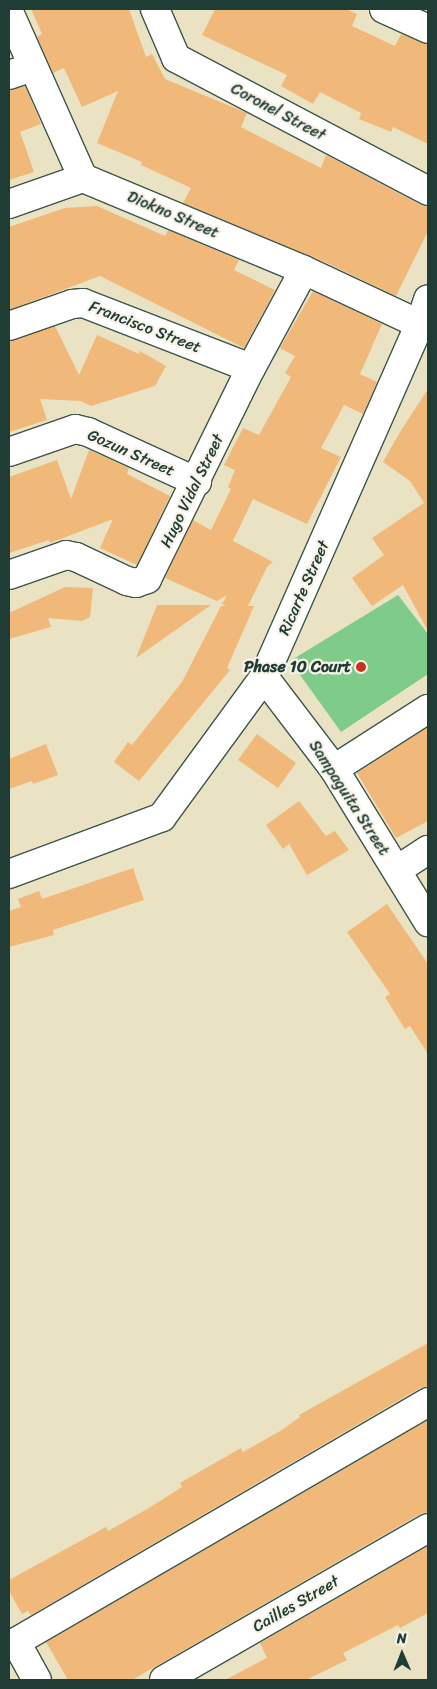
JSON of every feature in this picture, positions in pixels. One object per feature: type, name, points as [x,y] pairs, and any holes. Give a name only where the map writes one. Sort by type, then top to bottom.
[{"type":"street","name":"Coronel Street","points":[[155,9],[176,58],[428,191]]},
{"type":"street","points":[[384,9],[428,29]]},
{"type":"street","points":[[9,12],[20,71],[83,178],[9,204]]},
{"type":"street","name":"Diokno Street","points":[[83,178],[304,270],[426,317]]},
{"type":"street","name":"Hugo Vidal Street","points":[[9,575],[66,555],[76,557],[127,581],[136,583],[148,579],[252,368],[304,270]]},
{"type":"street","name":"Francisco Street","points":[[9,326],[72,304],[83,303],[252,368]]},
{"type":"street","name":"Ricarte Street","points":[[9,874],[162,817],[264,677],[426,317]]},
{"type":"street","name":"Gozun Street","points":[[9,452],[75,429],[88,432],[197,482]]},
{"type":"street","name":"Sampaguita Street","points":[[264,677],[334,769],[428,922]]},
{"type":"street","points":[[334,769],[428,709]]},
{"type":"street","points":[[397,870],[428,850]]},
{"type":"street","points":[[37,1680],[12,1644],[428,1402]]},
{"type":"street","name":"Cailles Street","points":[[164,1680],[428,1528]]},
{"type":"green space","name":"Phase 10 Court","points":[[398,595],[428,634],[428,674],[341,732],[290,661]]},
{"type":"building","points":[[31,9],[129,9],[146,57],[152,54],[165,79],[247,113],[241,127],[321,168],[326,155],[428,207],[428,231],[396,296],[327,263],[183,203],[191,188],[141,165],[142,162],[97,143],[118,91],[82,107],[64,68],[53,73],[37,37],[42,34]]},
{"type":"building","points":[[215,9],[346,9],[357,14],[352,26],[395,46],[401,34],[428,44],[428,144],[393,127],[391,132],[359,119],[361,113],[320,92],[313,104],[281,86],[287,75],[202,35]]},
{"type":"building","points":[[25,86],[41,124],[20,132],[34,172],[9,180],[9,90]]},
{"type":"building","points":[[97,206],[165,236],[168,230],[239,260],[234,270],[275,290],[244,348],[100,276],[9,310],[9,227],[65,208]]},
{"type":"building","points":[[313,291],[382,324],[360,374],[377,382],[363,414],[344,405],[321,448],[341,457],[307,524],[253,499],[233,541],[273,562],[267,567],[248,606],[254,606],[227,668],[230,670],[139,781],[114,762],[128,742],[132,745],[182,682],[221,606],[226,606],[222,604],[227,595],[217,601],[165,578],[193,520],[211,530],[231,489],[228,487],[235,470],[224,465],[243,428],[259,435],[291,377],[285,373],[295,356],[280,348]]},
{"type":"building","points":[[55,326],[79,375],[97,335],[139,354],[140,351],[166,366],[155,386],[91,406],[81,401],[40,399],[47,420],[9,432],[9,341]]},
{"type":"building","points":[[428,389],[428,631],[403,585],[372,606],[352,578],[384,555],[372,538],[424,503],[410,481],[383,462]]},
{"type":"building","points":[[89,450],[129,468],[127,474],[170,496],[137,565],[100,548],[113,519],[50,543],[49,540],[9,553],[9,477],[57,460],[71,499]]},
{"type":"building","points":[[65,587],[93,588],[90,617],[82,621],[48,618],[51,627],[9,639],[9,613]]},
{"type":"building","points":[[157,605],[211,605],[136,658]]},
{"type":"building","points":[[428,727],[428,821],[396,838],[357,773]]},
{"type":"building","points":[[257,734],[296,763],[278,788],[238,760]]},
{"type":"building","points":[[46,744],[58,775],[33,784],[32,781],[9,789],[9,759]]},
{"type":"building","points":[[299,801],[326,836],[335,831],[349,850],[307,875],[289,844],[283,849],[266,825]]},
{"type":"building","points":[[133,868],[144,900],[53,930],[54,935],[9,947],[9,911],[21,907],[18,899],[39,891],[42,899]]},
{"type":"building","points":[[387,904],[428,964],[428,1054],[410,1026],[405,1029],[385,997],[390,994],[347,932]]},
{"type":"building","points":[[428,1343],[428,1386],[420,1388],[31,1615],[28,1611],[22,1614],[9,1591],[9,1580],[106,1527],[108,1531],[149,1508],[182,1487],[180,1483],[241,1448],[243,1452],[282,1430],[300,1417],[299,1415]]},
{"type":"building","points":[[428,1420],[428,1512],[420,1514],[132,1680],[68,1680],[46,1642]]},
{"type":"building","points":[[428,1546],[428,1613],[400,1628],[398,1625],[343,1653],[347,1660],[306,1680],[225,1680],[267,1658],[260,1643]]},
{"type":"place","name":"Phase 10 Court","points":[[361,667]]}]
